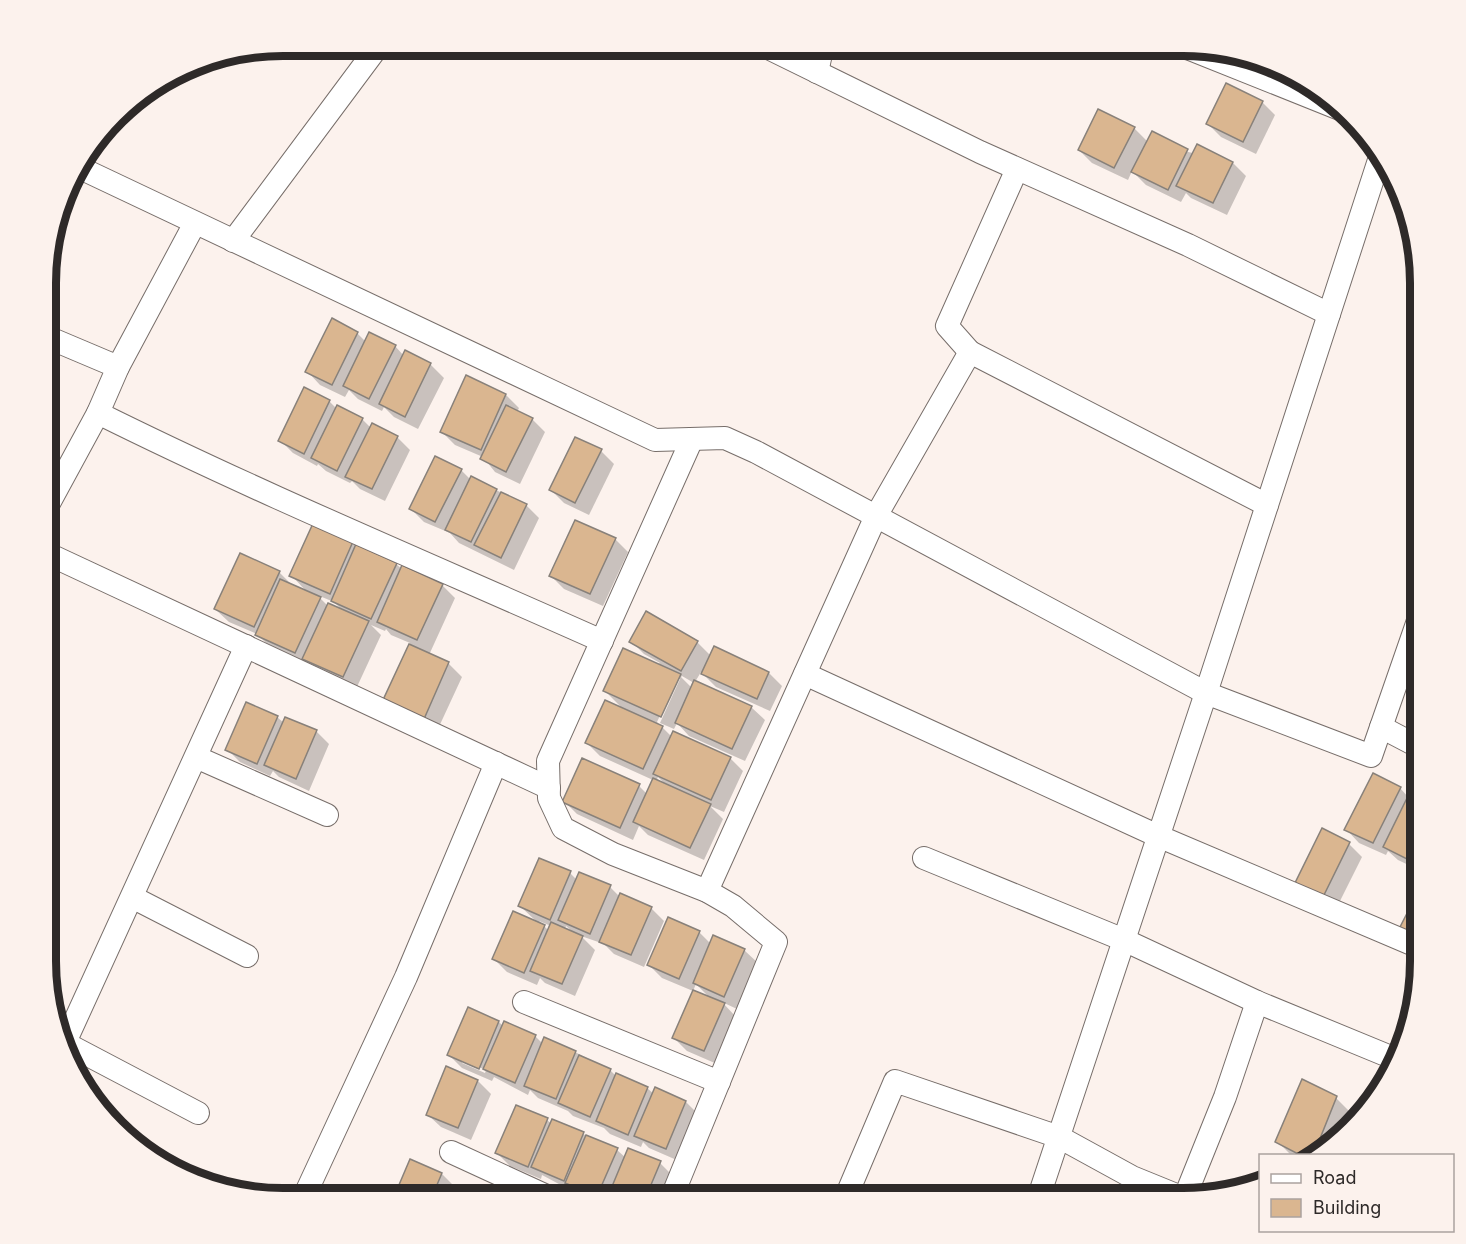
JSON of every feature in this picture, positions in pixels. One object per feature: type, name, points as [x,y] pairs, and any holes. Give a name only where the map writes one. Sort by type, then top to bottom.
[{"type":"street","points":[[233,241],[371,56]]},
{"type":"street","points":[[784,56],[1017,169],[1188,245],[1329,314]]},
{"type":"street","points":[[817,72],[821,56]]},
{"type":"street","points":[[1222,59],[1318,100]]},
{"type":"street","points":[[1042,1188],[1377,165]]},
{"type":"street","points":[[1017,169],[947,326],[970,352],[1267,505]]},
{"type":"street","points":[[85,170],[655,440],[725,438],[876,516],[1206,693],[1371,756],[1410,644]]},
{"type":"street","points":[[56,489],[98,413],[118,367],[195,223]]},
{"type":"street","points":[[56,341],[118,367]]},
{"type":"street","points":[[707,891],[876,516],[970,352]]},
{"type":"street","points":[[98,413],[215,471],[273,494],[602,641]]},
{"type":"street","points":[[676,1188],[776,942],[733,906],[707,891],[613,854],[563,828],[549,798],[548,761],[692,439]]},
{"type":"street","points":[[56,558],[549,788]]},
{"type":"street","points":[[68,1036],[246,646]]},
{"type":"street","points":[[805,674],[1158,836],[1410,943]]},
{"type":"street","points":[[1381,727],[1410,742]]},
{"type":"street","points":[[196,757],[327,815]]},
{"type":"street","points":[[308,1188],[405,977],[496,763]]},
{"type":"street","points":[[924,858],[1124,940],[1257,1002],[1390,1057]]},
{"type":"street","points":[[132,897],[248,956]]},
{"type":"street","points":[[524,1002],[719,1082]]},
{"type":"street","points":[[1189,1188],[1225,1097],[1257,1002]]},
{"type":"street","points":[[74,1051],[198,1113]]},
{"type":"street","points":[[850,1188],[894,1081],[1059,1137],[1132,1177],[1160,1188]]},
{"type":"street","points":[[451,1152],[529,1188]]},
{"type":"building","points":[[1226,83],[1263,101],[1243,142],[1206,124]]},
{"type":"building","points":[[1098,109],[1135,127],[1114,168],[1078,150]]},
{"type":"building","points":[[1152,131],[1188,149],[1168,190],[1131,172]]},
{"type":"building","points":[[1197,144],[1233,162],[1213,203],[1176,186]]},
{"type":"building","points":[[332,318],[358,332],[332,385],[305,372]]},
{"type":"building","points":[[369,332],[396,345],[369,399],[343,386]]},
{"type":"building","points":[[405,350],[431,363],[405,417],[379,404]]},
{"type":"building","points":[[466,375],[506,394],[481,450],[440,432]]},
{"type":"building","points":[[304,387],[330,400],[304,454],[278,441]]},
{"type":"building","points":[[337,405],[363,418],[337,471],[311,458]]},
{"type":"building","points":[[506,405],[533,418],[506,472],[480,459]]},
{"type":"building","points":[[372,423],[398,436],[372,489],[345,477]]},
{"type":"building","points":[[575,437],[602,449],[575,503],[549,490]]},
{"type":"building","points":[[435,456],[462,469],[435,522],[409,509]]},
{"type":"building","points":[[471,476],[497,489],[471,542],[445,530]]},
{"type":"building","points":[[501,492],[527,504],[501,558],[474,545]]},
{"type":"building","points":[[315,519],[355,537],[330,594],[289,576]]},
{"type":"building","points":[[575,520],[616,538],[590,594],[549,576]]},
{"type":"building","points":[[356,544],[397,563],[371,619],[331,601]]},
{"type":"building","points":[[240,553],[280,571],[254,627],[214,609]]},
{"type":"building","points":[[402,565],[443,584],[417,640],[377,622]]},
{"type":"building","points":[[280,579],[321,597],[295,653],[255,635]]},
{"type":"building","points":[[328,603],[369,621],[343,677],[302,659]]},
{"type":"building","points":[[646,611],[698,641],[681,671],[629,642]]},
{"type":"building","points":[[409,644],[449,662],[424,719],[383,700]]},
{"type":"building","points":[[714,646],[769,672],[757,699],[701,674]]},
{"type":"building","points":[[623,648],[681,674],[661,717],[603,691]]},
{"type":"building","points":[[694,680],[752,706],[732,749],[675,723]]},
{"type":"building","points":[[605,700],[663,726],[643,769],[585,743]]},
{"type":"building","points":[[246,702],[278,716],[257,764],[225,750]]},
{"type":"building","points":[[285,717],[317,730],[296,779],[264,765]]},
{"type":"building","points":[[673,731],[731,757],[711,800],[653,774]]},
{"type":"building","points":[[582,758],[640,784],[620,828],[562,802]]},
{"type":"building","points":[[1373,773],[1401,787],[1373,843],[1344,830]]},
{"type":"building","points":[[653,778],[711,804],[690,848],[633,822]]},
{"type":"building","points":[[1410,792],[1410,860],[1383,847]]},
{"type":"building","points":[[1322,828],[1350,842],[1322,899],[1294,885]]},
{"type":"building","points":[[539,858],[571,871],[550,920],[518,906]]},
{"type":"building","points":[[579,872],[611,885],[590,934],[558,920]]},
{"type":"building","points":[[620,893],[652,907],[631,955],[599,942]]},
{"type":"building","points":[[1410,908],[1410,937],[1398,931]]},
{"type":"building","points":[[513,911],[545,925],[524,973],[492,959]]},
{"type":"building","points":[[668,917],[700,931],[679,979],[647,965]]},
{"type":"building","points":[[551,922],[583,936],[562,984],[530,971]]},
{"type":"building","points":[[713,935],[745,949],[724,997],[693,983]]},
{"type":"building","points":[[693,990],[725,1003],[704,1051],[672,1038]]},
{"type":"building","points":[[468,1007],[499,1021],[479,1069],[447,1055]]},
{"type":"building","points":[[504,1021],[536,1035],[515,1083],[483,1069]]},
{"type":"building","points":[[544,1037],[576,1051],[556,1099],[524,1086]]},
{"type":"building","points":[[579,1055],[611,1069],[590,1117],[558,1103]]},
{"type":"building","points":[[446,1066],[478,1080],[458,1128],[426,1115]]},
{"type":"building","points":[[616,1073],[648,1087],[628,1135],[596,1121]]},
{"type":"building","points":[[1302,1079],[1337,1096],[1317,1145],[1304,1154],[1298,1154],[1275,1142]]},
{"type":"building","points":[[655,1087],[686,1101],[666,1149],[634,1136]]},
{"type":"building","points":[[516,1105],[548,1118],[528,1167],[495,1153]]},
{"type":"building","points":[[552,1119],[584,1132],[564,1181],[531,1167]]},
{"type":"building","points":[[586,1135],[618,1148],[600,1188],[577,1188],[565,1183]]},
{"type":"building","points":[[628,1148],[661,1161],[650,1188],[611,1188]]},
{"type":"building","points":[[410,1159],[442,1173],[436,1188],[398,1188]]}]
